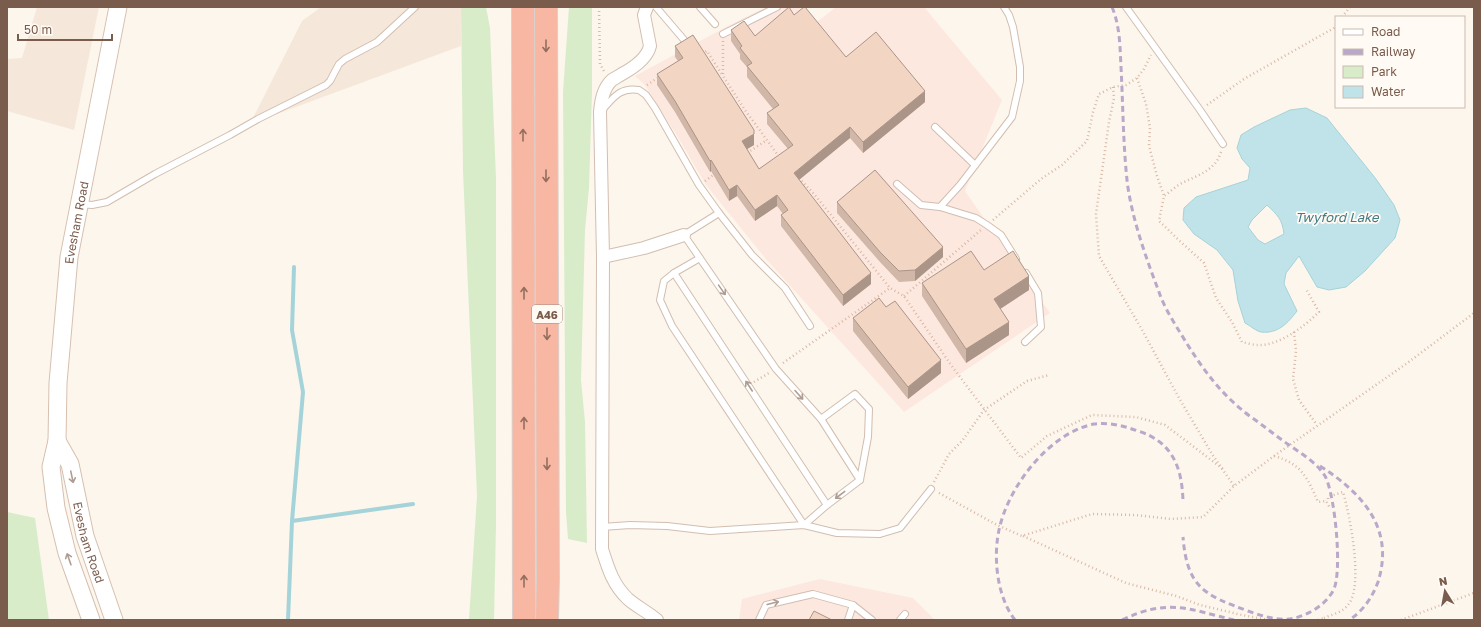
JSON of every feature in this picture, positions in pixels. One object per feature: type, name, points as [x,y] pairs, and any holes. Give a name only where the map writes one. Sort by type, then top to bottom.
[{"type":"highway","name":"A46","points":[[523,7],[524,620]]},
{"type":"highway","name":"A46","points":[[546,7],[547,620]]},
{"type":"main road","name":"Evesham Road","points":[[91,620],[67,553],[56,508],[51,467],[57,441],[58,383],[69,258],[78,204],[118,7]]},
{"type":"main road","name":"Evesham Road","points":[[57,441],[70,464],[85,536],[114,620]]},
{"type":"street","points":[[647,7],[644,15],[650,46],[649,51],[636,65],[612,80],[601,100],[600,112],[603,257],[602,549],[610,576],[628,599],[648,612],[657,620]]},
{"type":"street","points":[[603,257],[644,248],[684,235]]},
{"type":"lane","points":[[78,204],[92,205],[107,202],[154,174],[326,85],[330,81],[339,64],[345,59],[378,42],[415,7]]},
{"type":"lane","points":[[656,7],[685,41]]},
{"type":"lane","points":[[700,7],[715,24]]},
{"type":"lane","points":[[723,34],[777,7]]},
{"type":"lane","points":[[940,207],[1012,117],[1020,81],[1020,67],[1010,15],[1004,7]]},
{"type":"lane","points":[[1126,7],[1223,144]]},
{"type":"lane","points":[[600,112],[619,92],[625,89],[639,90],[655,108],[699,185],[719,213],[752,255],[785,288],[810,326]]},
{"type":"lane","points":[[935,127],[975,164]]},
{"type":"lane","points":[[897,184],[921,205],[940,207],[976,218],[1001,235],[1038,293],[1041,327],[1025,342]]},
{"type":"lane","points":[[719,213],[684,235],[776,368],[820,419],[860,480]]},
{"type":"lane","points":[[700,258],[674,273],[664,281],[660,300],[672,326],[804,525]]},
{"type":"lane","points":[[674,273],[827,504]]},
{"type":"lane","points":[[804,525],[827,504],[860,480],[868,437],[869,409],[855,394],[820,419]]},
{"type":"lane","points":[[602,527],[667,526],[710,531],[804,525],[838,533],[880,534],[900,528],[931,489]]},
{"type":"lane","points":[[759,620],[766,605],[814,594],[853,605],[872,620]]},
{"type":"lane","points":[[848,620],[853,605]]},
{"type":"lane","points":[[900,620],[905,614]]},
{"type":"path","points":[[599,7],[600,64],[606,76],[612,80]]},
{"type":"path","points":[[1343,16],[1350,7]]},
{"type":"path","points":[[1200,110],[1244,79],[1335,26]]},
{"type":"path","points":[[723,34],[723,76]]},
{"type":"path","points":[[904,296],[1041,179],[1062,165],[1088,141],[1093,112],[1099,94],[1113,87],[1126,85],[1137,78],[1144,69],[1155,48]]},
{"type":"path","points":[[700,55],[707,51],[767,140],[786,163]]},
{"type":"path","points":[[639,90],[664,75]]},
{"type":"path","points":[[1137,78],[1146,104],[1150,128],[1149,146],[1164,196],[1160,221],[1182,244],[1204,263],[1216,298],[1232,322],[1242,342],[1258,346],[1281,340],[1307,324],[1319,312],[1306,289]]},
{"type":"path","points":[[1113,87],[1114,98],[1109,122],[1096,214],[1099,256],[1183,404],[1234,486]]},
{"type":"path","points":[[742,156],[767,140]]},
{"type":"path","points":[[1164,196],[1181,183],[1205,173],[1218,160],[1223,144]]},
{"type":"path","points":[[699,185],[717,173]]},
{"type":"path","points":[[795,174],[814,194],[890,288],[904,296],[951,365],[1021,458],[1047,436],[1092,414],[1136,417],[1165,425],[1223,469]]},
{"type":"path","points":[[749,385],[776,368],[809,343],[890,288]]},
{"type":"path","points":[[1022,536],[1092,514],[1135,515],[1172,519],[1203,516],[1234,486],[1274,456],[1406,364],[1474,313]]},
{"type":"path","points":[[1294,332],[1296,351],[1293,378],[1299,400],[1318,425]]},
{"type":"path","points":[[1049,375],[1027,381],[984,410],[962,441],[949,454],[931,489],[997,525],[1126,583],[1207,606],[1269,620]]},
{"type":"path","points":[[1274,456],[1288,460],[1302,471],[1311,485],[1318,502],[1326,501]]},
{"type":"path","points":[[1318,620],[1324,619],[1347,606],[1353,598],[1355,589],[1356,571],[1349,511],[1343,492],[1328,497],[1328,500],[1326,501]]},
{"type":"path","points":[[1326,501],[1330,508]]},
{"type":"path","points":[[1401,620],[1474,593]]},
{"type":"shaded area","points":[[37,7],[99,7],[74,130],[7,111],[7,59],[22,58]]},
{"type":"shaded area","points":[[321,7],[461,7],[461,46],[250,124],[302,21]]},
{"type":"shaded area","points":[[766,7],[799,7],[812,26],[836,7],[924,7],[1002,100],[965,191],[1050,313],[904,412],[765,258],[706,185],[644,84],[635,76]]},
{"type":"shaded area","points":[[820,579],[913,598],[935,620],[739,620],[742,599]]},
{"type":"green space","points":[[461,7],[486,7],[490,28],[496,179],[496,525],[494,620],[469,620],[477,496],[463,171]]},
{"type":"green space","points":[[569,7],[592,7],[592,92],[589,188],[585,230],[581,380],[585,422],[587,543],[568,539],[566,512],[563,92]]},
{"type":"green space","points":[[7,512],[35,518],[49,620],[7,620]]},
{"type":"water","name":"Twyford Lake","points":[[1306,108],[1327,118],[1376,179],[1394,205],[1400,220],[1395,238],[1365,271],[1346,287],[1329,290],[1317,287],[1299,256],[1286,273],[1284,284],[1297,311],[1282,327],[1273,331],[1261,332],[1245,323],[1238,301],[1233,270],[1217,250],[1194,234],[1183,220],[1184,208],[1196,197],[1248,180],[1250,168],[1242,159],[1237,148],[1241,135],[1254,127],[1290,110]],"holes":[[[1267,205],[1280,220],[1284,234],[1265,244],[1258,240],[1248,227],[1252,220]]]},
{"type":"building","points":[[789,7],[794,15],[805,7],[846,57],[876,32],[925,91],[863,142],[850,127],[794,173],[871,273],[843,295],[781,215],[788,210],[777,195],[755,210],[737,185],[729,190],[657,74],[683,58],[675,46],[693,35],[754,130],[754,134],[742,141],[759,169],[793,145],[767,113],[779,105],[747,66],[752,63],[740,48],[742,46],[731,30],[744,21],[755,36]]},
{"type":"building","points":[[875,170],[943,247],[915,270],[899,271],[880,252],[837,202]]},
{"type":"building","points":[[971,251],[984,270],[1013,251],[1029,276],[994,299],[1009,322],[966,349],[922,283]]},
{"type":"building","points":[[879,298],[886,307],[895,301],[941,360],[908,387],[853,318]]},
{"type":"building","points":[[814,611],[832,620],[809,620]]},
{"type":"waterway","points":[[288,620],[292,521],[303,392],[292,330],[294,267]]},
{"type":"waterway","points":[[292,521],[413,504]]},
{"type":"railway","points":[[1112,7],[1117,22],[1120,44],[1125,152],[1129,194],[1140,237],[1161,298],[1188,346],[1204,369],[1230,399],[1251,417],[1313,462],[1325,476],[1329,485],[1335,516],[1338,552],[1336,582],[1333,591],[1326,601],[1306,614],[1289,619],[1277,619],[1265,616],[1220,600],[1200,587],[1189,567],[1185,554],[1183,537]]},
{"type":"railway","points":[[1015,620],[1009,611],[1000,589],[996,553],[999,530],[1011,497],[1021,480],[1033,464],[1061,438],[1077,429],[1094,424],[1111,424],[1122,426],[1150,436],[1160,442],[1167,449],[1178,467],[1183,501]]},
{"type":"railway","points":[[1320,466],[1349,488],[1361,500],[1371,514],[1378,529],[1382,545],[1382,563],[1376,588],[1363,608],[1349,620]]},
{"type":"railway","points":[[1122,620],[1138,613],[1166,607],[1190,609],[1234,620]]}]
